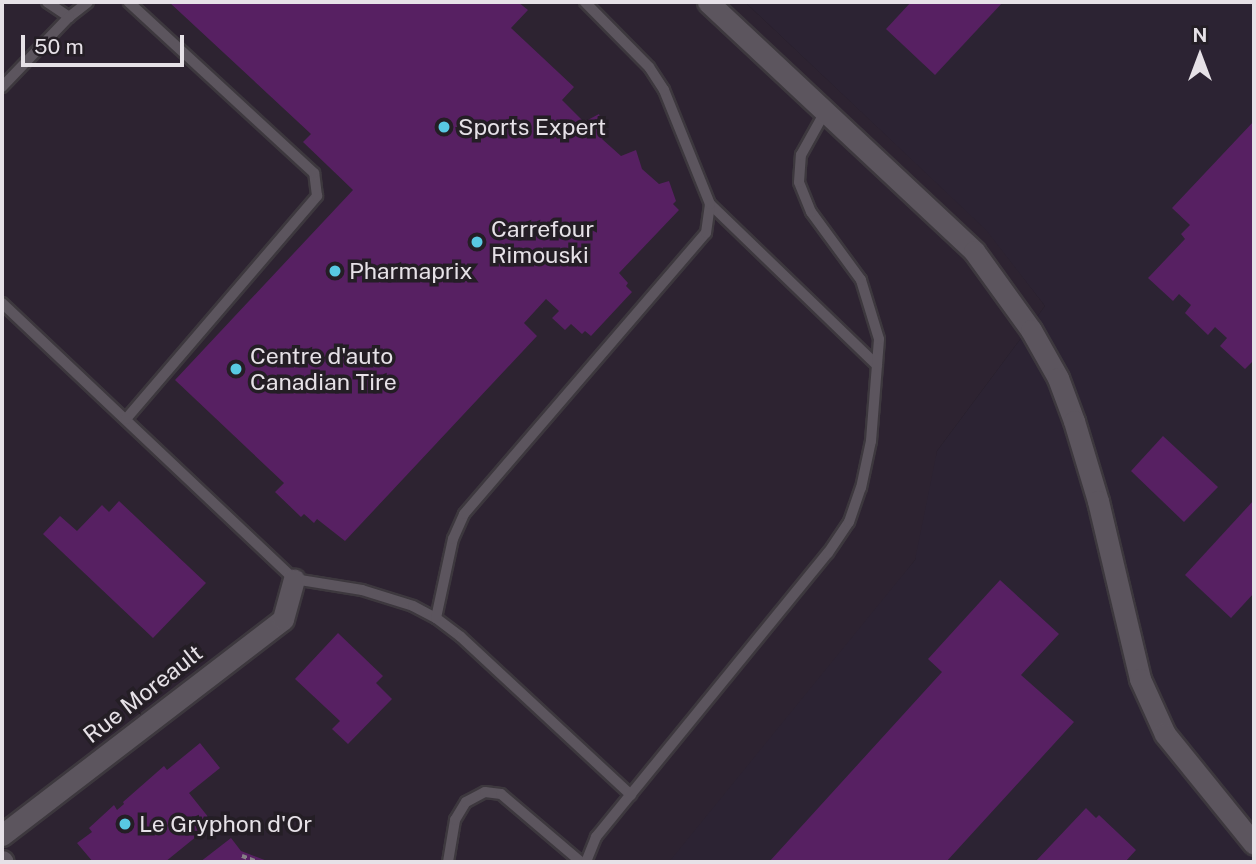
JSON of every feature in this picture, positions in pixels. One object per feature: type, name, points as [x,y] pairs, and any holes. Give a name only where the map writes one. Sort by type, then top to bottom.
[{"type":"main road","points":[[708,2],[974,251],[1031,330],[1058,378],[1074,421],[1098,501],[1140,679],[1165,734],[1254,844]]},
{"type":"main road","name":"Rue Moreault","points":[[2,835],[283,619],[294,579]]},
{"type":"lane","points":[[47,2],[69,16]]},
{"type":"lane","points":[[2,88],[69,16],[88,2]]},
{"type":"lane","points":[[126,419],[317,196],[314,173],[129,2]]},
{"type":"lane","points":[[585,2],[649,67],[664,90],[710,204],[877,365]]},
{"type":"lane","points":[[448,862],[455,820],[466,802],[485,792],[501,794],[583,862],[596,837],[819,565],[849,522],[861,488],[871,441],[879,339],[861,280],[811,212],[799,182],[802,155],[825,110]]},
{"type":"lane","points":[[436,618],[453,539],[464,514],[706,233],[710,204]]},
{"type":"lane","points":[[2,303],[294,579],[362,590],[413,606],[436,618],[461,637],[631,795]]},
{"type":"path","points":[[242,856],[258,862]]},
{"type":"shaded area","points":[[2,2],[745,2],[987,230],[1045,306],[937,451],[929,522],[915,560],[721,811],[670,862],[2,862]]},
{"type":"shaded area","points":[[745,2],[1254,2],[1254,862],[669,862],[915,560],[937,451],[1045,306],[986,230]]},
{"type":"building","name":"Carrefour Rimouski","points":[[169,2],[518,2],[528,10],[511,28],[574,87],[562,100],[584,122],[599,114],[606,135],[602,139],[621,156],[636,150],[642,169],[659,184],[669,181],[676,201],[673,204],[679,210],[619,273],[632,292],[591,336],[585,331],[582,334],[571,324],[565,330],[552,318],[559,311],[546,299],[524,323],[537,336],[345,541],[317,519],[314,523],[304,514],[301,517],[275,492],[284,483],[175,380],[353,190],[303,142],[311,134]]},
{"type":"building","points":[[911,2],[1003,2],[935,75],[886,29]]},
{"type":"building","points":[[1254,121],[1254,360],[1245,369],[1220,346],[1227,338],[1215,327],[1208,335],[1185,313],[1191,305],[1179,294],[1173,301],[1148,278],[1185,239],[1181,234],[1190,225],[1172,208]]},
{"type":"building","points":[[1163,436],[1218,487],[1184,522],[1131,471]]},
{"type":"building","points":[[1254,500],[1254,593],[1231,618],[1185,575]]},
{"type":"building","points":[[119,501],[206,583],[153,638],[43,534],[60,516],[77,531],[102,505],[109,512]]},
{"type":"building","points":[[1000,580],[1059,634],[1021,675],[1074,722],[946,862],[769,862],[942,672],[928,659]]},
{"type":"building","points":[[338,633],[383,676],[376,683],[392,699],[348,744],[332,729],[340,721],[295,679]]},
{"type":"building","points":[[200,743],[220,768],[189,793],[213,823],[165,862],[93,862],[77,843],[92,832],[89,828],[114,805],[117,810],[164,766],[167,770]]},
{"type":"building","points":[[1086,808],[1096,818],[1099,815],[1136,850],[1125,862],[1035,862]]},
{"type":"building","points":[[231,838],[241,851],[270,862],[200,862]]},
{"type":"place","name":"Sports Expert","points":[[444,127]]},
{"type":"place","name":"Carrefour Rimouski","points":[[477,242]]},
{"type":"place","name":"Pharmaprix","points":[[335,271]]},
{"type":"place","name":"Centre d'auto Canadian Tire","points":[[236,369]]},
{"type":"place","name":"Le Gryphon d'Or","points":[[125,824]]}]
